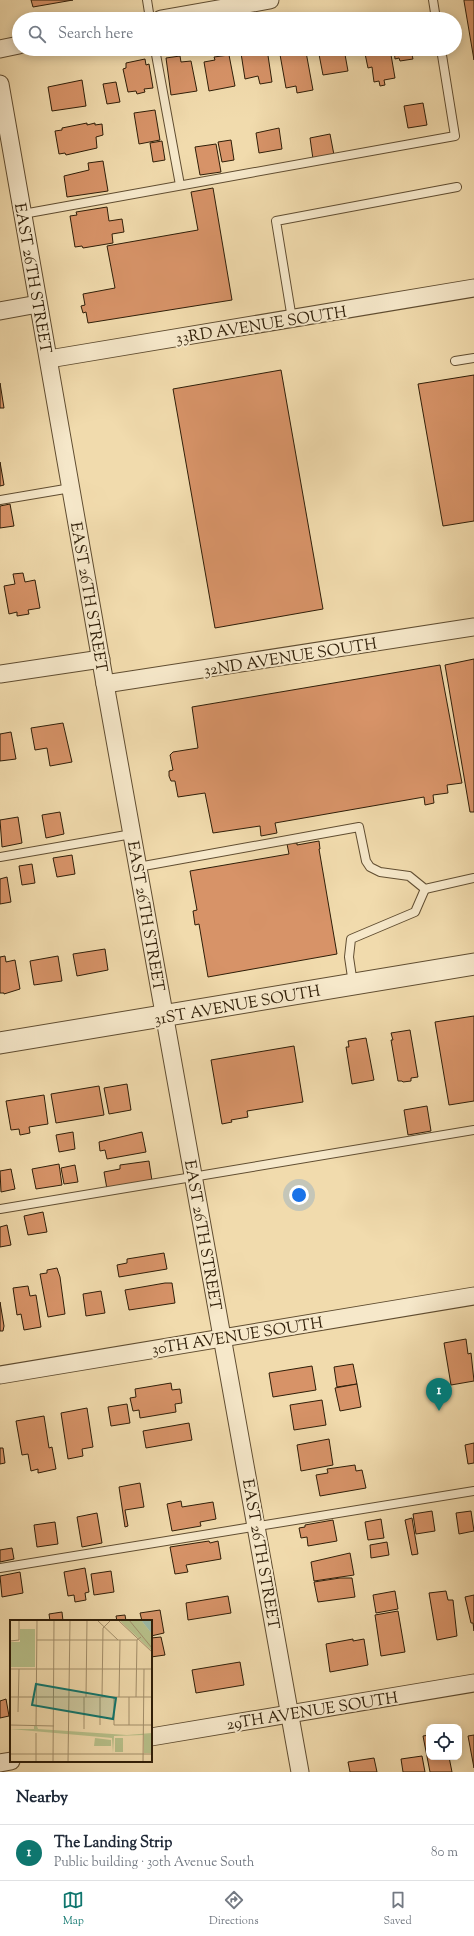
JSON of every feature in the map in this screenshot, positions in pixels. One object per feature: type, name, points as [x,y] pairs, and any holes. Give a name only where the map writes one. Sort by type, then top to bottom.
[{"type":"street","points":[[202,12],[270,0]]},
{"type":"street","points":[[0,49],[12,46]]},
{"type":"street","name":"EAST 26TH STREET","points":[[0,84],[3,123],[23,214],[105,684],[300,1772]]},
{"type":"street","name":"33RD AVENUE SOUTH","points":[[49,359],[292,320],[474,288]]},
{"type":"street","points":[[0,311],[38,304]]},
{"type":"street","name":"32ND AVENUE SOUTH","points":[[105,684],[474,627]]},
{"type":"street","points":[[0,674],[101,659]]},
{"type":"street","name":"31ST AVENUE SOUTH","points":[[0,1043],[474,964]]},
{"type":"street","name":"30TH AVENUE SOUTH","points":[[0,1375],[474,1296]]},
{"type":"street","name":"29TH AVENUE SOUTH","points":[[152,1737],[474,1683]]},
{"type":"street","points":[[0,1762],[10,1761]]},
{"type":"lane","points":[[147,0],[149,12]]},
{"type":"lane","points":[[433,0],[435,12]]},
{"type":"lane","points":[[156,56],[180,185]]},
{"type":"lane","points":[[23,214],[455,136],[442,56]]},
{"type":"lane","points":[[292,320],[276,221],[457,187]]},
{"type":"lane","points":[[455,361],[474,358]]},
{"type":"lane","points":[[0,500],[71,488]]},
{"type":"lane","points":[[138,867],[359,827],[366,861],[370,867],[380,872],[409,876],[425,889]]},
{"type":"lane","points":[[0,857],[132,834]]},
{"type":"lane","points":[[425,889],[474,878]]},
{"type":"lane","points":[[353,984],[349,957],[351,939],[415,912],[425,889]]},
{"type":"lane","points":[[0,1209],[474,1130]]},
{"type":"lane","points":[[0,1568],[474,1492]]},
{"type":"building","points":[[31,0],[73,0],[33,7]]},
{"type":"building","points":[[474,0],[474,60],[464,1]]},
{"type":"building","points":[[180,56],[181,62],[191,61],[197,91],[171,95],[166,58]]},
{"type":"building","points":[[229,56],[235,86],[209,91],[204,62],[215,60],[214,57]]},
{"type":"building","points":[[241,56],[268,56],[272,82],[260,84],[258,76],[245,79]]},
{"type":"building","points":[[280,56],[307,56],[313,90],[297,93],[296,86],[286,88]]},
{"type":"building","points":[[319,56],[345,56],[348,71],[323,75]]},
{"type":"building","points":[[365,56],[391,56],[395,78],[384,80],[385,85],[380,86],[379,81],[374,82],[372,67],[368,68]]},
{"type":"building","points":[[395,56],[412,56],[413,59],[400,61],[399,58],[395,59]]},
{"type":"building","points":[[145,59],[146,65],[149,64],[153,88],[144,89],[145,92],[137,94],[136,91],[128,92],[123,69],[126,68],[126,63]]},
{"type":"building","points":[[82,80],[86,106],[52,111],[48,87]]},
{"type":"building","points":[[116,82],[120,102],[107,104],[103,84]]},
{"type":"building","points":[[423,103],[427,125],[408,128],[404,106]]},
{"type":"building","points":[[155,110],[160,140],[139,144],[134,113]]},
{"type":"building","points":[[87,123],[87,125],[95,123],[95,125],[102,124],[103,135],[96,137],[97,148],[66,155],[65,153],[59,154],[55,131],[62,130],[62,128]]},
{"type":"building","points":[[279,128],[282,149],[259,153],[256,133]]},
{"type":"building","points":[[330,134],[334,155],[313,159],[310,138]]},
{"type":"building","points":[[231,140],[234,160],[222,162],[218,142]]},
{"type":"building","points":[[162,141],[165,160],[153,162],[150,143]]},
{"type":"building","points":[[216,144],[221,172],[200,175],[195,147]]},
{"type":"building","points":[[103,161],[108,191],[67,197],[64,176],[89,170],[88,163]]},
{"type":"building","points":[[213,188],[232,300],[88,323],[86,312],[83,313],[81,306],[85,305],[83,294],[115,288],[107,246],[198,230],[191,192]]},
{"type":"building","points":[[107,207],[109,221],[122,219],[124,232],[112,234],[113,243],[83,248],[82,246],[75,247],[70,216],[77,215],[76,212]]},
{"type":"building","points":[[281,370],[323,609],[215,628],[173,389]]},
{"type":"building","points":[[474,375],[474,521],[443,526],[418,384]]},
{"type":"building","points":[[0,383],[4,408],[0,408]]},
{"type":"building","points":[[0,462],[4,485],[0,486]]},
{"type":"building","points":[[10,504],[14,526],[0,528],[0,506]]},
{"type":"building","points":[[23,573],[25,582],[35,580],[40,608],[28,610],[29,614],[17,616],[17,612],[9,614],[4,586],[15,584],[13,574]]},
{"type":"building","points":[[474,659],[474,812],[470,812],[445,665]]},
{"type":"building","points":[[440,665],[462,783],[447,785],[448,793],[433,795],[434,803],[425,805],[424,797],[275,823],[277,833],[261,836],[260,826],[213,833],[205,793],[178,797],[175,781],[171,781],[169,776],[169,771],[173,770],[170,755],[173,752],[198,748],[192,707]]},
{"type":"building","points":[[63,723],[72,762],[50,766],[47,748],[35,750],[31,728]]},
{"type":"building","points":[[11,732],[16,759],[0,761],[0,734]]},
{"type":"building","points":[[60,812],[64,834],[46,838],[42,815]]},
{"type":"building","points":[[18,817],[22,843],[2,847],[0,820]]},
{"type":"building","points":[[319,841],[319,849],[337,954],[208,977],[199,924],[195,925],[193,911],[197,910],[190,871],[289,854],[287,844],[297,843],[297,845]]},
{"type":"building","points":[[72,855],[75,874],[57,877],[53,858]]},
{"type":"building","points":[[32,864],[35,883],[22,885],[19,866]]},
{"type":"building","points":[[7,877],[11,902],[0,904],[0,879]]},
{"type":"building","points":[[105,949],[108,970],[77,976],[73,954]]},
{"type":"building","points":[[5,956],[6,962],[15,960],[20,989],[4,994],[0,993],[0,957]]},
{"type":"building","points":[[58,956],[62,981],[34,985],[30,961]]},
{"type":"building","points":[[474,1016],[474,1101],[449,1105],[435,1022]]},
{"type":"building","points":[[410,1030],[418,1077],[411,1078],[411,1081],[403,1082],[398,1081],[391,1033]]},
{"type":"building","points":[[366,1038],[374,1080],[352,1084],[346,1047],[349,1047],[348,1041]]},
{"type":"building","points":[[294,1046],[303,1102],[247,1111],[248,1117],[231,1120],[232,1122],[222,1124],[211,1060]]},
{"type":"building","points":[[127,1084],[131,1110],[109,1114],[104,1088]]},
{"type":"building","points":[[99,1086],[104,1115],[56,1123],[51,1094]]},
{"type":"building","points":[[44,1095],[48,1124],[29,1127],[30,1133],[20,1135],[19,1129],[11,1130],[6,1101]]},
{"type":"building","points":[[427,1106],[431,1131],[408,1135],[404,1110]]},
{"type":"building","points":[[73,1132],[75,1149],[59,1152],[56,1135]]},
{"type":"building","points":[[142,1132],[146,1152],[107,1159],[105,1150],[100,1151],[99,1142]]},
{"type":"building","points":[[149,1161],[152,1181],[107,1189],[104,1172],[120,1169],[120,1165]]},
{"type":"building","points":[[59,1164],[62,1185],[36,1189],[32,1169]]},
{"type":"building","points":[[75,1165],[78,1182],[64,1184],[61,1168]]},
{"type":"building","points":[[11,1169],[15,1189],[1,1192],[0,1171]]},
{"type":"building","points":[[43,1212],[47,1232],[28,1235],[24,1216]]},
{"type":"building","points":[[7,1225],[11,1245],[0,1247],[0,1227]]},
{"type":"building","points":[[164,1253],[167,1269],[119,1277],[117,1265],[127,1263],[127,1259]]},
{"type":"building","points":[[57,1268],[60,1277],[65,1314],[48,1317],[40,1274],[47,1273],[47,1270]]},
{"type":"building","points":[[172,1283],[175,1303],[129,1310],[125,1290]]},
{"type":"building","points":[[28,1286],[30,1296],[36,1295],[41,1327],[24,1330],[21,1314],[17,1315],[13,1288]]},
{"type":"building","points":[[101,1291],[105,1313],[86,1316],[83,1294]]},
{"type":"building","points":[[0,1302],[4,1326],[3,1331],[0,1331]]},
{"type":"building","points":[[466,1339],[468,1354],[471,1353],[474,1381],[451,1385],[444,1343]]},
{"type":"building","points":[[353,1364],[357,1384],[337,1387],[334,1367]]},
{"type":"building","points":[[312,1366],[316,1390],[273,1397],[269,1373]]},
{"type":"building","points":[[171,1383],[172,1390],[180,1389],[182,1403],[175,1404],[176,1412],[140,1418],[139,1410],[133,1411],[130,1398],[136,1397],[135,1389]]},
{"type":"building","points":[[357,1384],[361,1407],[340,1411],[335,1388]]},
{"type":"building","points":[[322,1400],[326,1425],[294,1430],[290,1405]]},
{"type":"building","points":[[127,1404],[130,1423],[111,1426],[108,1407]]},
{"type":"building","points":[[87,1408],[93,1447],[82,1449],[83,1456],[68,1459],[61,1413]]},
{"type":"building","points":[[44,1416],[49,1448],[52,1447],[56,1469],[38,1473],[38,1469],[31,1471],[28,1454],[22,1455],[16,1421]]},
{"type":"building","points":[[189,1423],[192,1440],[146,1448],[143,1431]]},
{"type":"building","points":[[329,1439],[333,1465],[301,1471],[297,1445]]},
{"type":"building","points":[[474,1443],[474,1463],[468,1464],[465,1445]]},
{"type":"building","points":[[0,1448],[3,1448],[5,1463],[0,1464]]},
{"type":"building","points":[[355,1465],[356,1471],[362,1470],[366,1488],[320,1496],[316,1475],[328,1473],[327,1469]]},
{"type":"building","points":[[140,1483],[144,1507],[125,1510],[128,1526],[125,1527],[119,1487]]},
{"type":"building","points":[[181,1501],[182,1507],[213,1502],[216,1519],[200,1522],[201,1526],[172,1531],[167,1504]]},
{"type":"building","points":[[432,1511],[435,1531],[416,1534],[413,1514]]},
{"type":"building","points":[[471,1511],[474,1531],[459,1534],[456,1513]]},
{"type":"building","points":[[97,1513],[102,1543],[82,1547],[77,1517]]},
{"type":"building","points":[[412,1518],[418,1554],[412,1555],[405,1520]]},
{"type":"building","points":[[381,1519],[384,1538],[368,1540],[365,1522]]},
{"type":"building","points":[[333,1520],[337,1541],[308,1546],[307,1537],[301,1538],[299,1528],[305,1527],[305,1525]]},
{"type":"building","points":[[55,1522],[58,1544],[37,1547],[34,1525]]},
{"type":"building","points":[[209,1541],[210,1543],[218,1541],[221,1559],[186,1565],[188,1572],[175,1574],[170,1547]]},
{"type":"building","points":[[387,1542],[389,1555],[371,1558],[370,1545]]},
{"type":"building","points":[[12,1548],[14,1559],[0,1562],[0,1550]]},
{"type":"building","points":[[350,1553],[354,1575],[314,1581],[311,1562]]},
{"type":"building","points":[[85,1568],[89,1592],[85,1593],[86,1600],[75,1602],[74,1595],[68,1596],[64,1572]]},
{"type":"building","points":[[111,1571],[114,1592],[94,1595],[91,1574]]},
{"type":"building","points":[[20,1572],[23,1593],[2,1597],[0,1576]]},
{"type":"building","points":[[340,1578],[352,1578],[355,1597],[318,1602],[314,1582]]},
{"type":"building","points":[[395,1591],[398,1609],[376,1613],[373,1595]]},
{"type":"building","points":[[446,1591],[448,1600],[453,1600],[457,1636],[437,1640],[429,1593]]},
{"type":"building","points":[[474,1595],[474,1631],[465,1597]]},
{"type":"building","points":[[228,1596],[231,1613],[188,1620],[186,1603]]},
{"type":"building","points":[[160,1610],[164,1633],[152,1636],[152,1620],[142,1620],[140,1613]]},
{"type":"building","points":[[398,1611],[405,1652],[381,1656],[375,1615]]},
{"type":"building","points":[[62,1612],[63,1620],[50,1620],[49,1614]]},
{"type":"building","points":[[125,1615],[126,1620],[117,1620],[116,1616]]},
{"type":"building","points":[[161,1637],[165,1655],[152,1657],[152,1638]]},
{"type":"building","points":[[353,1639],[353,1641],[364,1639],[368,1665],[330,1672],[326,1644]]},
{"type":"building","points":[[240,1662],[244,1685],[196,1693],[192,1670]]},
{"type":"building","points":[[6,1699],[9,1716],[0,1718],[0,1701]]},
{"type":"building","points":[[474,1735],[474,1768],[468,1736]]},
{"type":"building","points":[[423,1736],[426,1736],[426,1751]]},
{"type":"building","points":[[422,1756],[425,1772],[403,1772],[401,1759]]},
{"type":"building","points":[[374,1758],[377,1772],[350,1772],[348,1762]]},
{"type":"building","points":[[428,1760],[450,1760],[452,1772],[430,1772]]},
{"type":"place","name":"The Landing Strip","points":[[439,1411]]}]
